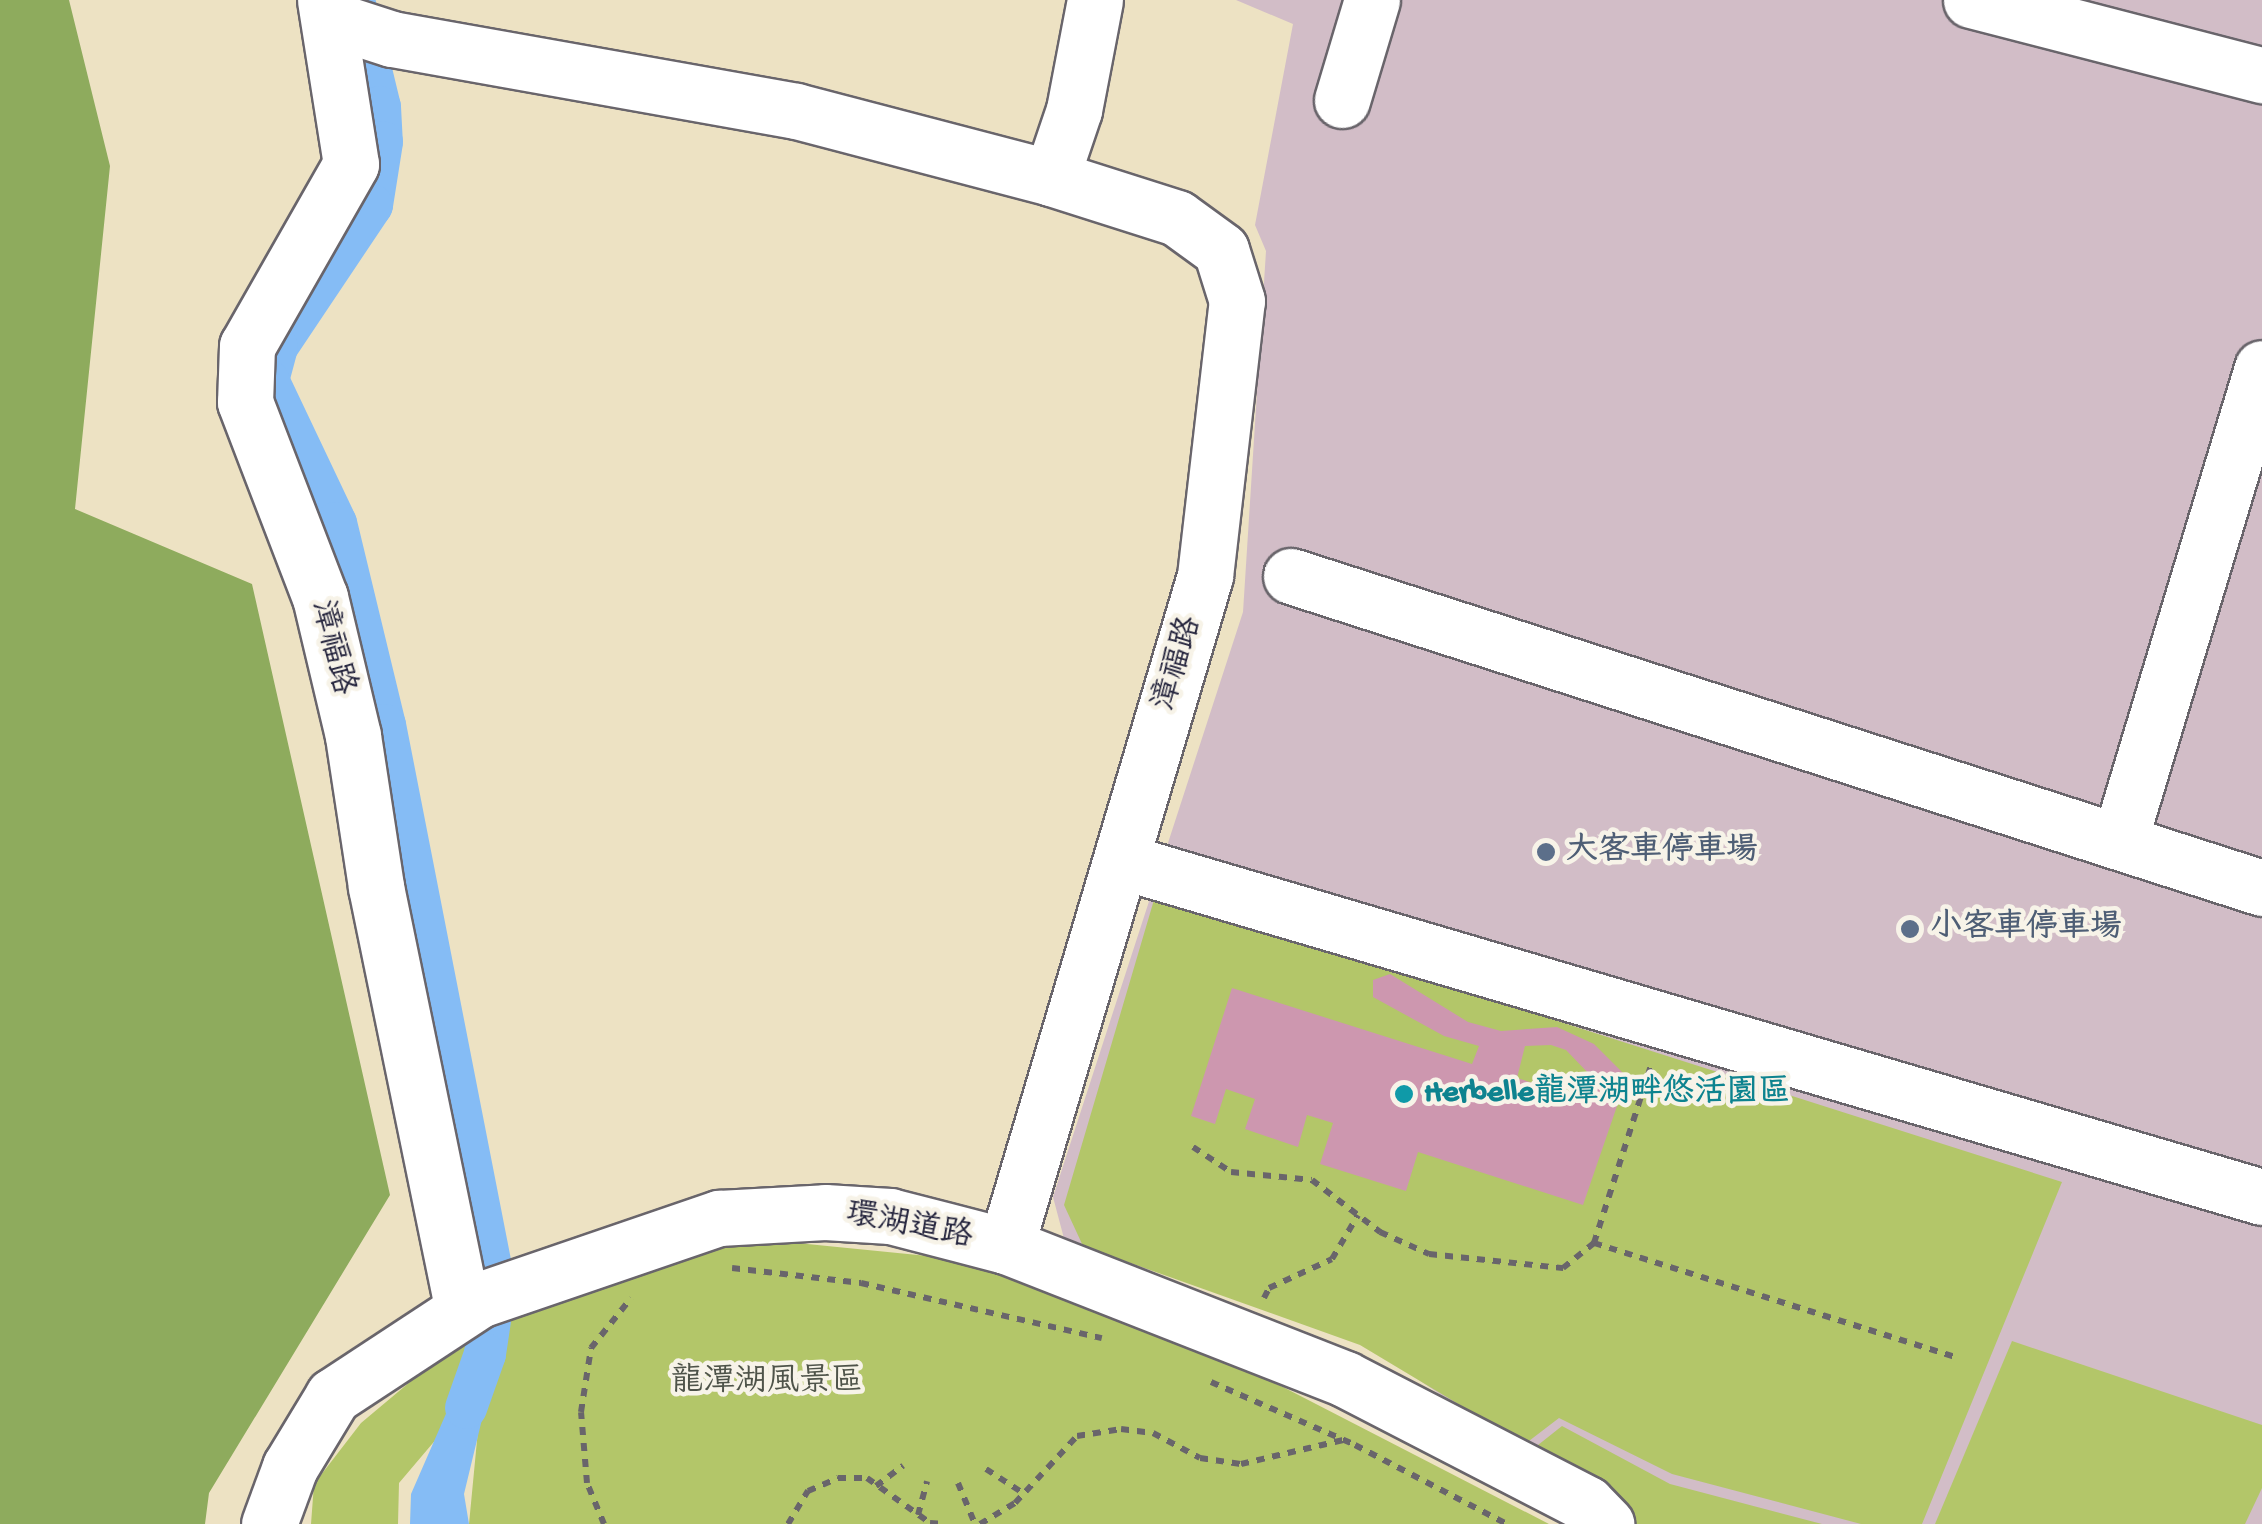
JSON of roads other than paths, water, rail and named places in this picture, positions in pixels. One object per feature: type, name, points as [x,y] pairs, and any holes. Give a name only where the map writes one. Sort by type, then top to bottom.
[{"type":"street","points":[[1051,178],[1074,110],[1095,0]]},
{"type":"street","points":[[1342,100],[1372,0]]},
{"type":"street","points":[[1971,0],[2262,75]]},
{"type":"street","name":"漳福路","points":[[486,1297],[376,887],[353,736],[320,597],[244,402],[246,346],[351,164],[329,14],[392,39],[796,111],[1051,178],[1177,218],[1221,250],[1237,301],[1205,576],[1006,1246]]},
{"type":"street","points":[[2118,842],[2262,368]]},
{"type":"street","points":[[1291,576],[2262,888]]},
{"type":"street","points":[[1120,861],[2262,1197]]},
{"type":"street","name":"環湖道路","points":[[270,1524],[290,1466],[333,1396],[486,1297],[718,1218],[825,1212],[890,1216],[1006,1246],[1346,1379],[1587,1504],[1606,1524]]},
{"type":"water","points":[[498,1353],[464,1494],[469,1524],[410,1524],[411,1494],[472,1354]]},
{"type":"waterway","points":[[355,4],[380,107],[382,142],[372,205],[277,347],[268,380],[336,523],[385,725],[495,1287],[485,1354],[466,1408]]},
{"type":"place","name":"大客車停車場","points":[[1546,852]]},
{"type":"place","name":"小客車停車場","points":[[1910,929]]},
{"type":"place","name":"Herbelle龍潭湖畔悠活園區","points":[[1404,1094]]},
{"type":"park label","name":"龍潭湖風景區","points":[[767,1383]]}]
